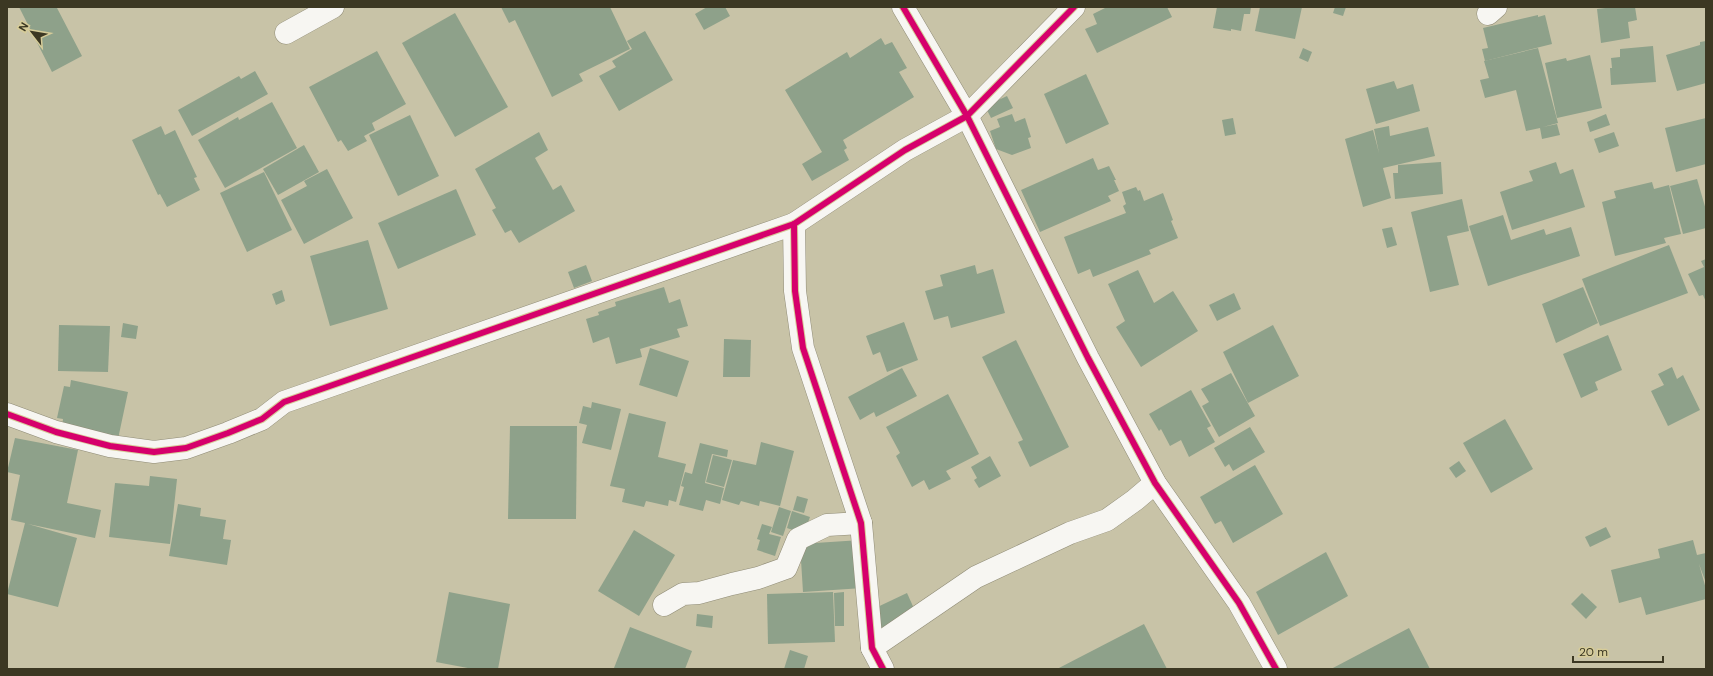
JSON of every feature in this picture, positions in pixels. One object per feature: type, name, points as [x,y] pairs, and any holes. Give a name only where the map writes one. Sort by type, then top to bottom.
[{"type":"street","points":[[286,33],[333,7]]},
{"type":"street","points":[[903,7],[967,116],[1088,358],[1156,483],[1239,603],[1276,669]]},
{"type":"street","points":[[7,414],[56,432],[110,446],[154,452],[186,448],[262,419],[284,402],[794,224],[905,150],[967,116],[1074,7]]},
{"type":"street","points":[[794,224],[795,290],[803,348],[861,523],[872,648],[883,669]]},
{"type":"street","points":[[872,648],[976,577],[1070,533],[1107,520],[1136,500],[1156,483]]},
{"type":"street","points":[[664,605],[682,594],[699,593],[758,578],[786,568],[798,540],[827,525],[861,523]]},
{"type":"building","points":[[19,7],[59,7],[57,8],[82,56],[52,72]]},
{"type":"building","points":[[501,7],[610,7],[630,49],[579,74],[583,81],[552,97],[515,20],[509,23]]},
{"type":"building","points":[[707,7],[725,7],[730,16],[704,30],[695,14]]},
{"type":"building","points":[[1107,7],[1167,7],[1172,17],[1097,53],[1085,29],[1097,24],[1093,14]]},
{"type":"building","points":[[1217,7],[1251,7],[1250,14],[1244,14],[1241,31],[1231,29],[1231,31],[1213,28]]},
{"type":"building","points":[[1260,7],[1302,7],[1295,39],[1255,31]]},
{"type":"building","points":[[1335,7],[1346,7],[1343,16],[1333,13]]},
{"type":"building","points":[[1635,7],[1637,20],[1628,22],[1630,38],[1601,43],[1597,9]]},
{"type":"building","points":[[455,13],[508,107],[455,137],[402,43]]},
{"type":"building","points":[[1538,15],[1538,17],[1545,15],[1552,44],[1485,61],[1482,49],[1488,48],[1483,28]]},
{"type":"building","points":[[645,31],[673,80],[619,111],[599,76],[616,67],[612,61],[632,49],[627,41]]},
{"type":"building","points":[[881,38],[885,45],[892,42],[907,68],[899,72],[914,97],[843,140],[847,148],[844,150],[849,160],[812,181],[802,164],[822,152],[785,90],[847,52],[850,58]]},
{"type":"building","points":[[1706,41],[1706,83],[1677,91],[1666,55],[1700,45],[1700,42]]},
{"type":"building","points":[[1653,46],[1656,82],[1611,85],[1611,58],[1620,57],[1620,49]]},
{"type":"building","points":[[1303,48],[1312,52],[1308,62],[1299,58]]},
{"type":"building","points":[[1538,48],[1558,123],[1543,127],[1557,124],[1560,135],[1542,139],[1540,128],[1526,131],[1516,90],[1485,98],[1480,80],[1489,78],[1484,61]]},
{"type":"building","points":[[377,51],[406,104],[372,123],[375,130],[364,136],[367,141],[348,151],[341,140],[338,142],[309,87]]},
{"type":"building","points":[[1590,55],[1602,108],[1557,118],[1545,63],[1566,58],[1567,61]]},
{"type":"building","points":[[255,71],[268,94],[192,136],[178,110],[239,76],[241,79]]},
{"type":"building","points":[[1086,74],[1109,124],[1066,144],[1044,94]]},
{"type":"building","points":[[1394,81],[1397,89],[1413,84],[1420,111],[1376,124],[1366,89]]},
{"type":"building","points":[[1007,96],[1013,108],[991,118],[986,108],[992,103]]},
{"type":"building","points":[[272,102],[297,148],[225,188],[198,140],[238,117],[239,120]]},
{"type":"building","points":[[1012,114],[1015,122],[1025,118],[1031,137],[1028,138],[1031,148],[1012,155],[996,149],[990,131],[1000,127],[997,119]]},
{"type":"building","points":[[1606,114],[1610,125],[1590,132],[1587,122]]},
{"type":"building","points":[[410,115],[439,176],[398,196],[369,135]]},
{"type":"building","points":[[1233,118],[1236,134],[1225,136],[1222,120]]},
{"type":"building","points":[[1706,118],[1706,164],[1676,172],[1665,128]]},
{"type":"building","points":[[161,126],[165,135],[175,130],[197,177],[194,178],[200,190],[167,207],[160,194],[158,195],[132,140]]},
{"type":"building","points":[[1389,126],[1390,136],[1428,127],[1435,156],[1383,168],[1391,198],[1363,207],[1345,139],[1373,130],[1379,153],[1374,129]]},
{"type":"building","points":[[539,132],[548,150],[535,158],[553,190],[561,185],[575,211],[519,243],[511,230],[505,233],[492,210],[496,208],[475,169]]},
{"type":"building","points":[[1614,132],[1619,146],[1599,153],[1594,139]]},
{"type":"building","points":[[304,145],[319,172],[278,195],[263,169]]},
{"type":"building","points":[[1093,158],[1098,170],[1109,166],[1116,180],[1114,180],[1119,191],[1108,196],[1111,201],[1040,232],[1021,190]]},
{"type":"building","points":[[1441,162],[1443,194],[1395,199],[1393,173],[1398,173],[1398,165]]},
{"type":"building","points":[[1556,162],[1560,174],[1573,169],[1585,207],[1512,230],[1500,192],[1533,181],[1529,171]]},
{"type":"building","points":[[327,169],[353,218],[304,244],[281,200],[307,186],[304,181]]},
{"type":"building","points":[[264,172],[292,230],[247,252],[220,193]]},
{"type":"building","points":[[1697,179],[1706,210],[1706,228],[1683,234],[1670,186]]},
{"type":"building","points":[[1652,182],[1654,189],[1669,185],[1681,234],[1664,238],[1666,243],[1615,256],[1602,202],[1616,198],[1614,191]]},
{"type":"building","points":[[1136,187],[1138,191],[1140,190],[1144,201],[1163,193],[1173,220],[1171,221],[1178,238],[1149,250],[1151,254],[1093,277],[1090,269],[1078,274],[1064,237],[1126,213],[1123,206],[1126,204],[1122,192]]},
{"type":"building","points":[[456,189],[476,235],[398,269],[378,223]]},
{"type":"building","points":[[1462,199],[1469,231],[1447,236],[1459,285],[1430,292],[1411,212]]},
{"type":"building","points":[[1503,215],[1511,240],[1544,229],[1546,235],[1571,227],[1580,256],[1488,286],[1469,226]]},
{"type":"building","points":[[1392,227],[1397,245],[1387,248],[1382,229]]},
{"type":"building","points":[[368,240],[388,309],[330,326],[310,256]]},
{"type":"building","points":[[1669,245],[1688,293],[1600,326],[1582,279]]},
{"type":"building","points":[[1706,259],[1706,302],[1703,295],[1699,296],[1688,274],[1704,267],[1701,261]]},
{"type":"building","points":[[586,265],[592,281],[574,288],[568,272]]},
{"type":"building","points":[[975,265],[977,274],[993,269],[1005,313],[951,328],[948,316],[934,320],[925,291],[943,286],[940,275]]},
{"type":"building","points":[[1138,270],[1154,303],[1173,291],[1198,331],[1141,367],[1116,327],[1125,321],[1108,284]]},
{"type":"building","points":[[664,287],[669,303],[680,299],[688,326],[677,329],[680,337],[640,349],[642,357],[616,364],[609,337],[593,343],[586,319],[599,315],[598,312],[616,306],[615,302]]},
{"type":"building","points":[[1583,287],[1598,323],[1556,343],[1542,304]]},
{"type":"building","points":[[282,290],[285,301],[276,305],[272,294]]},
{"type":"building","points":[[1234,293],[1241,309],[1217,321],[1209,305]]},
{"type":"building","points":[[904,322],[918,360],[887,372],[880,352],[873,355],[866,336]]},
{"type":"building","points":[[123,323],[138,326],[136,339],[121,337]]},
{"type":"building","points":[[59,325],[110,326],[108,372],[58,371]]},
{"type":"building","points":[[1273,325],[1299,376],[1248,403],[1223,352]]},
{"type":"building","points":[[1608,335],[1622,370],[1595,382],[1598,390],[1581,398],[1563,354]]},
{"type":"building","points":[[724,339],[751,340],[750,377],[723,377]]},
{"type":"building","points":[[1016,340],[1069,447],[1030,467],[1018,442],[1023,440],[982,357]]},
{"type":"building","points":[[650,348],[689,361],[677,397],[639,385]]},
{"type":"building","points":[[1672,367],[1677,379],[1683,375],[1700,410],[1668,426],[1651,391],[1664,385],[1658,374]]},
{"type":"building","points":[[902,368],[917,396],[876,417],[874,412],[860,420],[848,397]]},
{"type":"building","points":[[1231,373],[1255,416],[1219,437],[1202,406],[1209,402],[1201,389]]},
{"type":"building","points":[[71,380],[128,392],[118,439],[62,427],[63,419],[57,418],[64,386],[70,387]]},
{"type":"building","points":[[1191,390],[1211,426],[1207,428],[1215,442],[1189,457],[1181,440],[1170,446],[1161,429],[1159,431],[1149,414]]},
{"type":"building","points":[[948,394],[979,454],[946,471],[951,479],[929,490],[924,480],[912,487],[896,456],[900,453],[886,427]]},
{"type":"building","points":[[592,402],[621,409],[611,450],[582,443],[587,425],[579,423],[583,406],[591,408]]},
{"type":"building","points":[[629,413],[666,422],[658,457],[686,464],[676,502],[669,500],[668,506],[646,501],[644,507],[622,502],[625,489],[610,486]]},
{"type":"building","points":[[1505,419],[1533,469],[1491,493],[1463,443]]},
{"type":"building","points":[[510,426],[577,426],[576,519],[508,519]]},
{"type":"building","points":[[1250,427],[1265,452],[1233,471],[1229,464],[1225,467],[1214,448]]},
{"type":"building","points":[[15,438],[78,450],[67,503],[101,510],[95,538],[28,524],[77,538],[58,607],[7,594],[25,523],[11,520],[20,475],[7,472]]},
{"type":"building","points":[[761,442],[794,451],[780,506],[760,501],[759,506],[741,501],[739,505],[722,500],[733,460],[756,465]]},
{"type":"building","points":[[700,443],[728,450],[727,457],[712,454],[705,483],[724,488],[720,504],[706,500],[703,511],[679,505],[684,487],[681,486],[685,472],[692,474]]},
{"type":"building","points":[[713,455],[732,460],[724,487],[706,482]]},
{"type":"building","points":[[990,456],[1001,476],[979,488],[974,480],[977,478],[971,467]]},
{"type":"building","points":[[1459,461],[1466,471],[1456,478],[1449,468]]},
{"type":"building","points":[[1255,465],[1283,514],[1233,543],[1221,521],[1215,524],[1200,497]]},
{"type":"building","points":[[150,476],[177,479],[170,544],[109,537],[115,483],[149,486]]},
{"type":"building","points":[[797,496],[808,499],[804,513],[793,510]]},
{"type":"building","points":[[178,504],[201,508],[200,516],[226,520],[223,539],[231,540],[227,565],[169,556]]},
{"type":"building","points":[[779,507],[791,511],[783,536],[771,532]]},
{"type":"building","points":[[792,511],[810,517],[804,534],[787,528]]},
{"type":"building","points":[[762,524],[772,527],[769,534],[781,537],[775,556],[757,550],[760,540],[757,539]]},
{"type":"building","points":[[1606,527],[1611,537],[1590,547],[1585,537]]},
{"type":"building","points":[[634,530],[675,555],[639,616],[598,591]]},
{"type":"building","points":[[861,540],[863,588],[803,592],[800,544]]},
{"type":"building","points":[[1693,540],[1697,555],[1706,553],[1706,583],[1699,564],[1706,589],[1706,599],[1646,615],[1641,597],[1619,603],[1611,570],[1660,558],[1658,549]]},
{"type":"building","points":[[1326,552],[1348,596],[1278,635],[1256,592]]},
{"type":"building","points":[[449,592],[510,604],[498,669],[473,669],[436,662]]},
{"type":"building","points":[[833,592],[835,642],[768,644],[767,594]]},
{"type":"building","points":[[844,592],[844,626],[835,626],[834,593]]},
{"type":"building","points":[[907,593],[916,613],[879,631],[869,611]]},
{"type":"building","points":[[1582,593],[1597,607],[1586,619],[1571,604]]},
{"type":"building","points":[[697,614],[713,616],[712,628],[696,626]]},
{"type":"building","points":[[1144,624],[1167,669],[1057,669]]},
{"type":"building","points":[[630,627],[692,651],[685,669],[614,668]]},
{"type":"building","points":[[1409,628],[1430,669],[1331,669]]},
{"type":"building","points":[[790,650],[808,656],[804,669],[784,669]]},
{"type":"cycle path","points":[[903,7],[967,116],[1088,358],[1155,483],[1239,603],[1276,669]]},
{"type":"cycle path","points":[[883,669],[872,648],[861,523],[803,348],[795,291],[794,224],[905,150],[967,116],[1074,7]]},
{"type":"cycle path","points":[[7,414],[56,432],[110,446],[154,452],[186,448],[262,419],[284,402],[794,224]]}]
